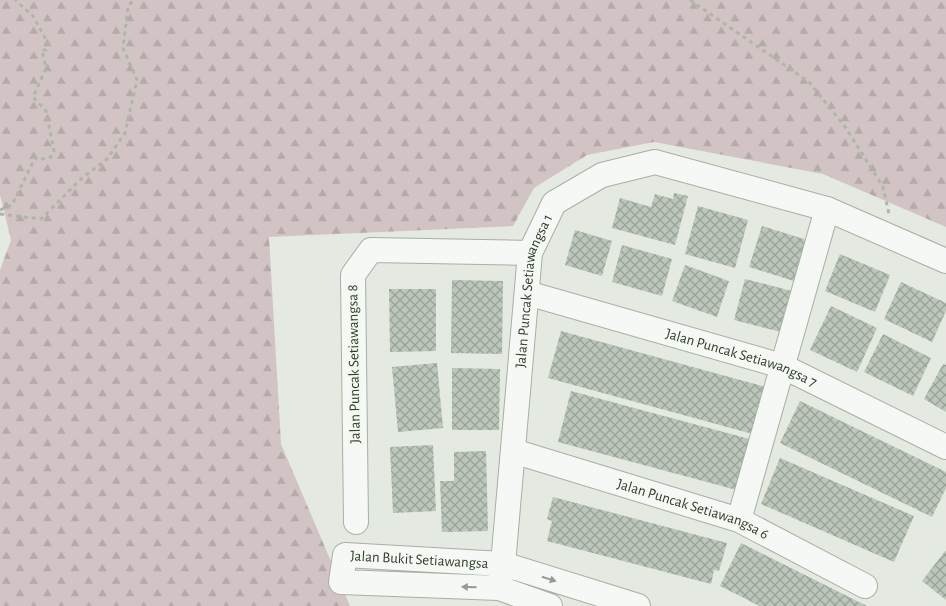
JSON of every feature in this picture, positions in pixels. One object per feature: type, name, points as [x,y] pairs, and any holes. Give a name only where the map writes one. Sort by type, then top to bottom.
[{"type":"street","name":"Jalan Puncak Setiawangsa 1","points":[[499,588],[503,564],[530,253],[554,203],[602,175],[655,162],[827,209],[946,261]]},
{"type":"street","points":[[739,520],[827,209]]},
{"type":"street","name":"Jalan Puncak Setiawangsa 8","points":[[356,522],[353,275],[371,250],[530,253]]},
{"type":"street","name":"Jalan Puncak Setiawangsa 7","points":[[526,292],[782,366],[946,447]]},
{"type":"street","name":"Jalan Puncak Setiawangsa 6","points":[[513,451],[739,520],[865,586]]},
{"type":"street","name":"Jalan Bukit Setiawangsa","points":[[550,606],[499,588],[341,582],[345,555],[503,564],[638,606]]},
{"type":"path","points":[[0,212],[12,205],[35,158],[38,160],[51,157],[54,151],[46,110],[33,96],[46,68],[42,50],[46,50],[49,45],[34,16],[15,0]]},
{"type":"path","points":[[0,212],[41,219],[81,179],[107,159],[125,133],[137,80],[123,48],[128,6],[134,0]]},
{"type":"path","points":[[690,0],[809,82],[846,128],[883,187],[895,239]]},
{"type":"green space","points":[[0,0],[946,0],[946,227],[823,174],[654,142],[587,155],[534,188],[513,226],[269,237],[281,444],[350,606],[0,606],[0,270],[11,240],[0,195]]},
{"type":"building","points":[[674,193],[688,196],[675,245],[612,228],[620,198],[651,207],[655,194],[673,199]]},
{"type":"building","points":[[698,206],[748,220],[735,268],[685,254]]},
{"type":"building","points":[[762,226],[807,240],[794,281],[749,267]]},
{"type":"building","points":[[575,230],[612,241],[602,276],[565,265]]},
{"type":"building","points":[[622,245],[672,259],[662,296],[612,282]]},
{"type":"building","points":[[840,254],[890,275],[875,312],[825,291]]},
{"type":"building","points":[[685,265],[729,281],[717,317],[672,301]]},
{"type":"building","points":[[745,279],[792,291],[781,332],[734,320]]},
{"type":"building","points":[[452,280],[503,281],[502,354],[451,353]]},
{"type":"building","points":[[901,282],[946,303],[946,311],[932,342],[884,319]]},
{"type":"building","points":[[389,289],[436,289],[436,351],[390,352]]},
{"type":"building","points":[[831,306],[877,328],[857,372],[810,350]]},
{"type":"building","points":[[561,331],[773,389],[760,436],[548,378]]},
{"type":"building","points":[[883,334],[931,358],[913,396],[864,372]]},
{"type":"building","points":[[437,363],[443,428],[398,432],[392,367]]},
{"type":"building","points":[[943,364],[946,365],[946,412],[924,399]]},
{"type":"building","points":[[452,368],[500,369],[499,430],[452,430]]},
{"type":"building","points":[[571,391],[757,441],[744,492],[558,442]]},
{"type":"building","points":[[800,401],[946,472],[946,488],[932,517],[780,443]]},
{"type":"building","points":[[433,445],[436,511],[393,513],[390,447]]},
{"type":"building","points":[[486,451],[488,531],[442,532],[440,481],[454,481],[454,452]]},
{"type":"building","points":[[780,458],[914,516],[894,562],[761,504]]},
{"type":"building","points":[[553,497],[727,543],[719,571],[714,570],[711,584],[547,541],[552,521],[547,519]]},
{"type":"building","points":[[741,543],[867,606],[759,606],[720,586]]},
{"type":"building","points":[[946,550],[946,600],[922,581]]}]
